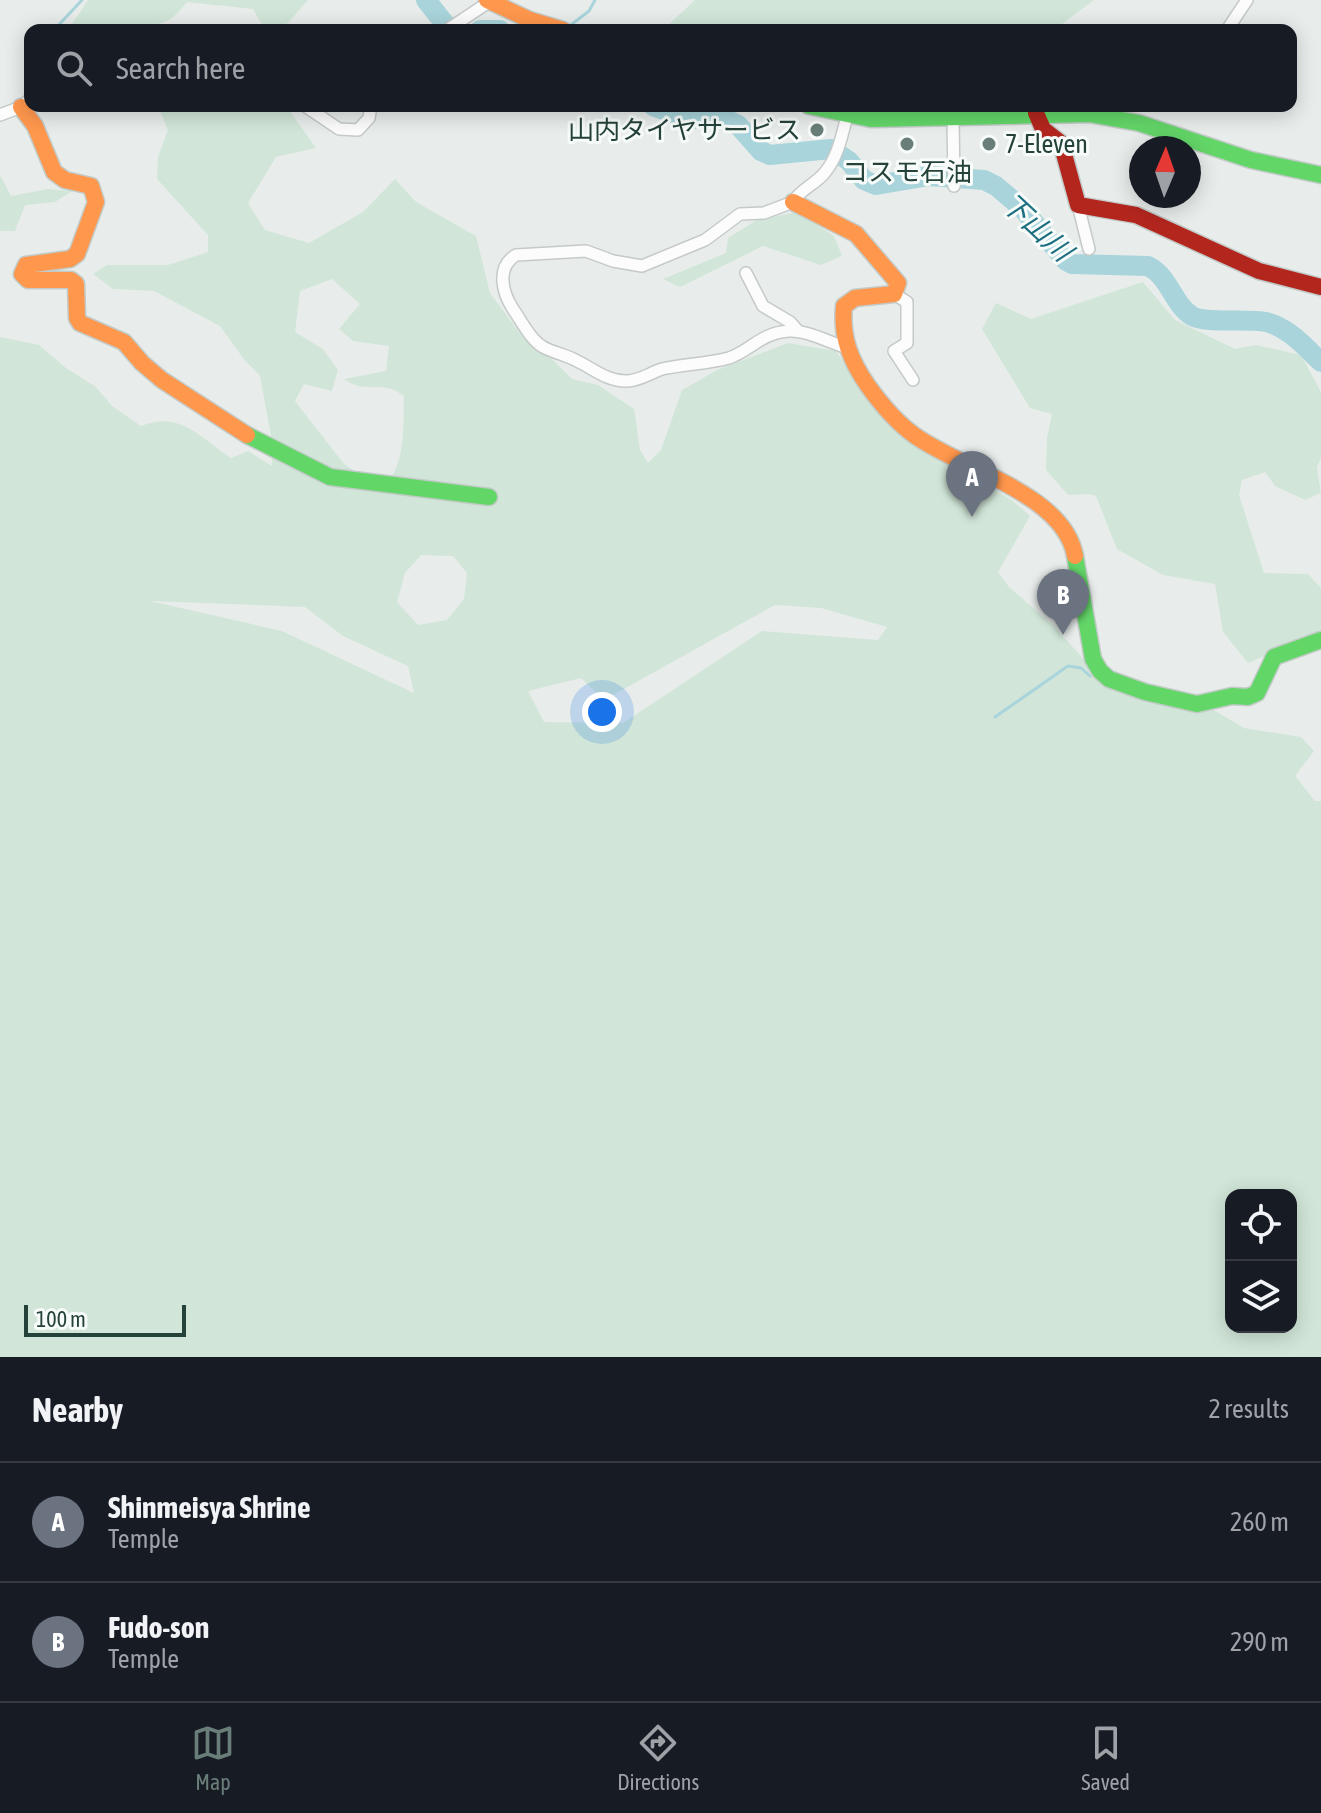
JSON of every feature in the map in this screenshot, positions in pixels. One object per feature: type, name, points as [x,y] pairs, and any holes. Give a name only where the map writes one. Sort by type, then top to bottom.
[{"type":"street","points":[[1231,24],[1247,0]]},
{"type":"street","points":[[455,24],[488,1],[543,24]]},
{"type":"street","points":[[0,115],[24,104]]},
{"type":"street","points":[[30,112],[55,173],[66,181],[79,181],[91,186],[96,202],[77,254],[70,259],[26,265],[22,274],[28,280],[71,280],[76,284],[77,318],[80,323],[124,342],[162,380],[235,429],[330,477],[489,497]]},
{"type":"street","points":[[314,112],[339,129],[358,130],[369,118],[370,112]]},
{"type":"street","points":[[832,112],[871,119],[1066,112]]},
{"type":"street","points":[[1114,112],[1251,160],[1321,175]]},
{"type":"street","points":[[1036,113],[1043,129],[1061,143],[1089,249]]},
{"type":"street","points":[[798,331],[774,333],[727,358],[659,370],[635,380],[613,380],[577,360],[542,347],[530,335],[506,298],[504,268],[508,260],[516,255],[586,251],[613,261],[642,266],[705,240],[740,214],[764,213],[793,202],[797,194],[825,173],[840,143],[847,116]]},
{"type":"street","points":[[953,116],[954,179]]},
{"type":"street","points":[[793,202],[856,234],[895,277],[898,283],[894,294]]},
{"type":"street","points":[[1078,205],[1136,215],[1259,271],[1321,287]]},
{"type":"street","points":[[746,273],[763,306],[777,313],[798,331],[848,348]]},
{"type":"street","points":[[913,380],[894,351],[907,343],[907,302],[894,294],[850,299],[843,313],[844,338],[848,348],[859,371],[902,427],[1028,498],[1050,513],[1065,529],[1077,563],[1093,659],[1109,679],[1145,692],[1197,704],[1232,696],[1248,697],[1257,693],[1274,657],[1321,640]]},
{"type":"green space","points":[[88,0],[308,0],[285,24],[262,24],[253,9],[187,2],[166,22],[72,24]]},
{"type":"green space","points":[[695,0],[1094,0],[1062,24],[669,24]]},
{"type":"green space","points":[[160,112],[290,112],[316,148],[276,157],[248,203],[265,230],[309,243],[363,212],[395,179],[416,202],[476,236],[490,293],[525,340],[549,356],[572,379],[598,385],[634,409],[640,450],[648,463],[661,450],[682,390],[717,370],[788,343],[836,351],[876,409],[914,446],[959,467],[1013,501],[1030,516],[998,572],[1009,587],[1053,625],[1105,683],[1176,706],[1212,709],[1244,728],[1301,737],[1314,751],[1295,776],[1315,801],[1321,801],[1321,1357],[0,1357],[0,337],[39,345],[66,368],[96,387],[112,406],[141,426],[167,421],[178,424],[199,434],[231,458],[248,451],[272,466],[272,441],[260,376],[220,326],[154,291],[113,289],[93,274],[107,265],[168,265],[208,252],[208,235],[157,179],[158,157],[168,130]],"holes":[[[332,279],[360,304],[339,329],[353,341],[389,346],[386,371],[344,379],[360,386],[387,388],[404,396],[399,458],[383,491],[344,464],[295,401],[304,384],[332,391],[338,370],[323,349],[295,332],[300,291]],[[421,555],[453,556],[467,573],[464,599],[447,620],[418,625],[397,602],[405,573]],[[150,601],[305,607],[343,636],[408,666],[414,693],[282,631]],[[775,605],[821,608],[887,627],[878,640],[762,631],[623,723],[544,722],[528,691],[581,678],[604,700]]]},
{"type":"green space","points":[[0,175],[11,196],[48,189],[72,191],[55,202],[25,205],[15,231],[0,231]]},
{"type":"green space","points":[[797,212],[834,236],[842,256],[821,265],[763,246],[680,287],[663,279],[726,253],[728,238],[757,220]]},
{"type":"green space","points":[[1143,282],[1175,320],[1235,349],[1256,345],[1301,355],[1321,392],[1321,457],[1317,468],[1321,493],[1305,500],[1275,486],[1265,472],[1242,480],[1239,495],[1264,573],[1308,574],[1321,588],[1321,632],[1248,663],[1223,632],[1215,584],[1163,575],[1117,549],[1096,496],[1068,495],[1046,470],[1047,438],[1052,414],[1030,408],[982,329],[996,303],[1031,319]]},
{"type":"waterway","points":[[60,24],[82,0]]},
{"type":"waterway","name":"下山川","points":[[426,0],[445,24]]},
{"type":"waterway","points":[[572,24],[589,11],[595,0]]},
{"type":"waterway","name":"下山川","points":[[670,112],[689,119],[726,119],[738,125],[761,151],[770,155],[831,149],[849,161],[864,180],[876,185],[929,176],[984,180],[1023,209],[1065,260],[1072,264],[1148,266],[1161,277],[1192,316],[1206,320],[1266,322],[1296,338],[1321,362]]},
{"type":"waterway","points":[[995,717],[1068,666],[1081,668],[1090,676]]},
{"type":"traffic: fast","points":[[838,112],[871,119],[1089,114],[1139,123],[1251,160],[1321,175]]},
{"type":"traffic: fast","points":[[247,435],[330,477],[489,497]]},
{"type":"traffic: fast","points":[[1075,556],[1093,659],[1109,679],[1145,692],[1197,704],[1232,696],[1248,697],[1257,693],[1274,657],[1321,640]]},
{"type":"traffic: slow","points":[[487,0],[543,24]]},
{"type":"traffic: slow","points":[[21,107],[24,111]]},
{"type":"traffic: slow","points":[[25,112],[35,126],[54,172],[65,180],[91,186],[96,202],[77,254],[70,259],[26,265],[22,274],[28,280],[71,280],[76,284],[77,318],[80,323],[124,342],[162,380],[247,435]]},
{"type":"traffic: slow","points":[[793,202],[856,234],[898,283],[894,294],[855,298],[844,306],[848,348],[878,399],[914,435],[1008,485],[1052,515],[1067,534],[1075,556]]},
{"type":"traffic: jam","points":[[1036,113],[1043,129],[1061,143],[1078,205],[1136,215],[1259,271],[1321,287]]},
{"type":"place","name":"山内タイヤサービス","points":[[817,130]]},
{"type":"place","name":"コスモ石油","points":[[907,144]]},
{"type":"place","name":"7-Eleven","points":[[989,144]]},
{"type":"place","name":"Shinmeisya Shrine","points":[[972,517]]},
{"type":"place","name":"Fudo-son","points":[[1063,635]]}]
